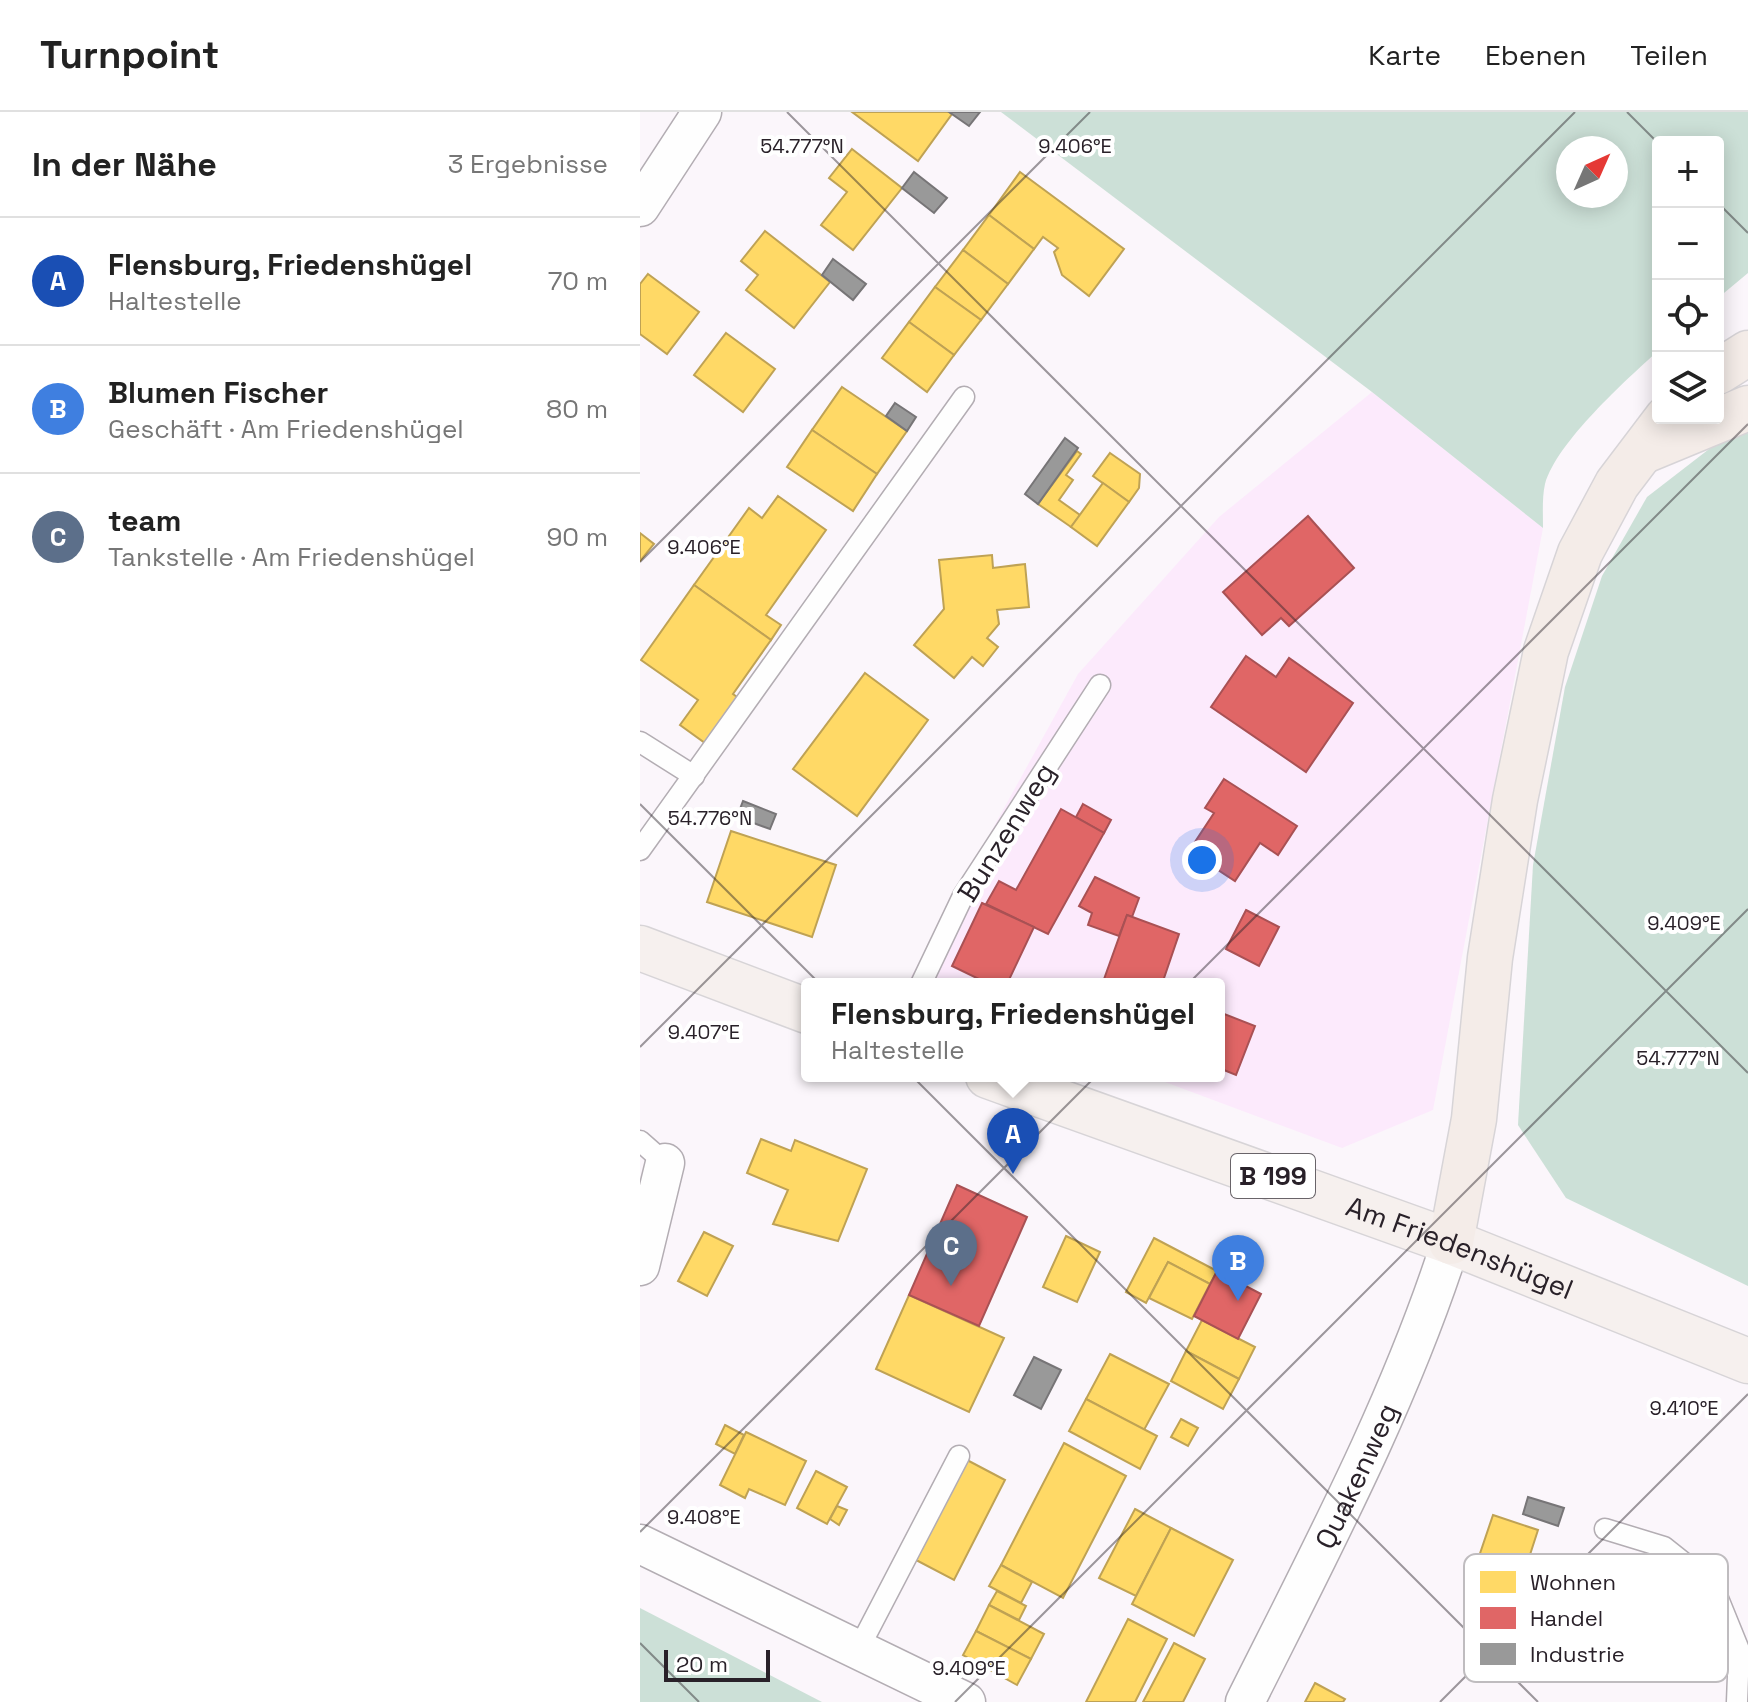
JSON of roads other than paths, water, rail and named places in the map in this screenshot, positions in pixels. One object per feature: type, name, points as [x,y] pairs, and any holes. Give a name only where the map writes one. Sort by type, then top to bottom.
[{"type":"highway","points":[[1724,368],[1748,353]]},
{"type":"highway","points":[[1451,1242],[1474,1119],[1490,958],[1515,800],[1546,651],[1580,553],[1617,484],[1655,434],[1748,408]]},
{"type":"main road","points":[[640,948],[801,1009]]},
{"type":"main road","name":"Am Friedenshügel","points":[[1005,1082],[1451,1242],[1748,1361]]},
{"type":"street","points":[[640,207],[702,112]]},
{"type":"street","points":[[640,1266],[653,1152]]},
{"type":"street","name":"Quakenweg","points":[[1245,1702],[1340,1510],[1429,1311],[1451,1242]]},
{"type":"street","points":[[640,1544],[966,1702]]},
{"type":"lane","points":[[640,850],[964,397]]},
{"type":"lane","name":"Bunzenweg","points":[[924,978],[963,896],[1100,685]]},
{"type":"lane","points":[[640,742],[694,776]]},
{"type":"lane","points":[[858,1650],[959,1456]]},
{"type":"lane","points":[[1605,1529],[1664,1547],[1673,1554]]},
{"type":"lane","points":[[1728,1623],[1739,1650],[1737,1702]]},
{"type":"place","name":"Flensburg, Friedenshügel","points":[[1013,1174]]},
{"type":"place","name":"team","points":[[951,1286]]},
{"type":"place","name":"Blumen Fischer","points":[[1238,1301]]}]
